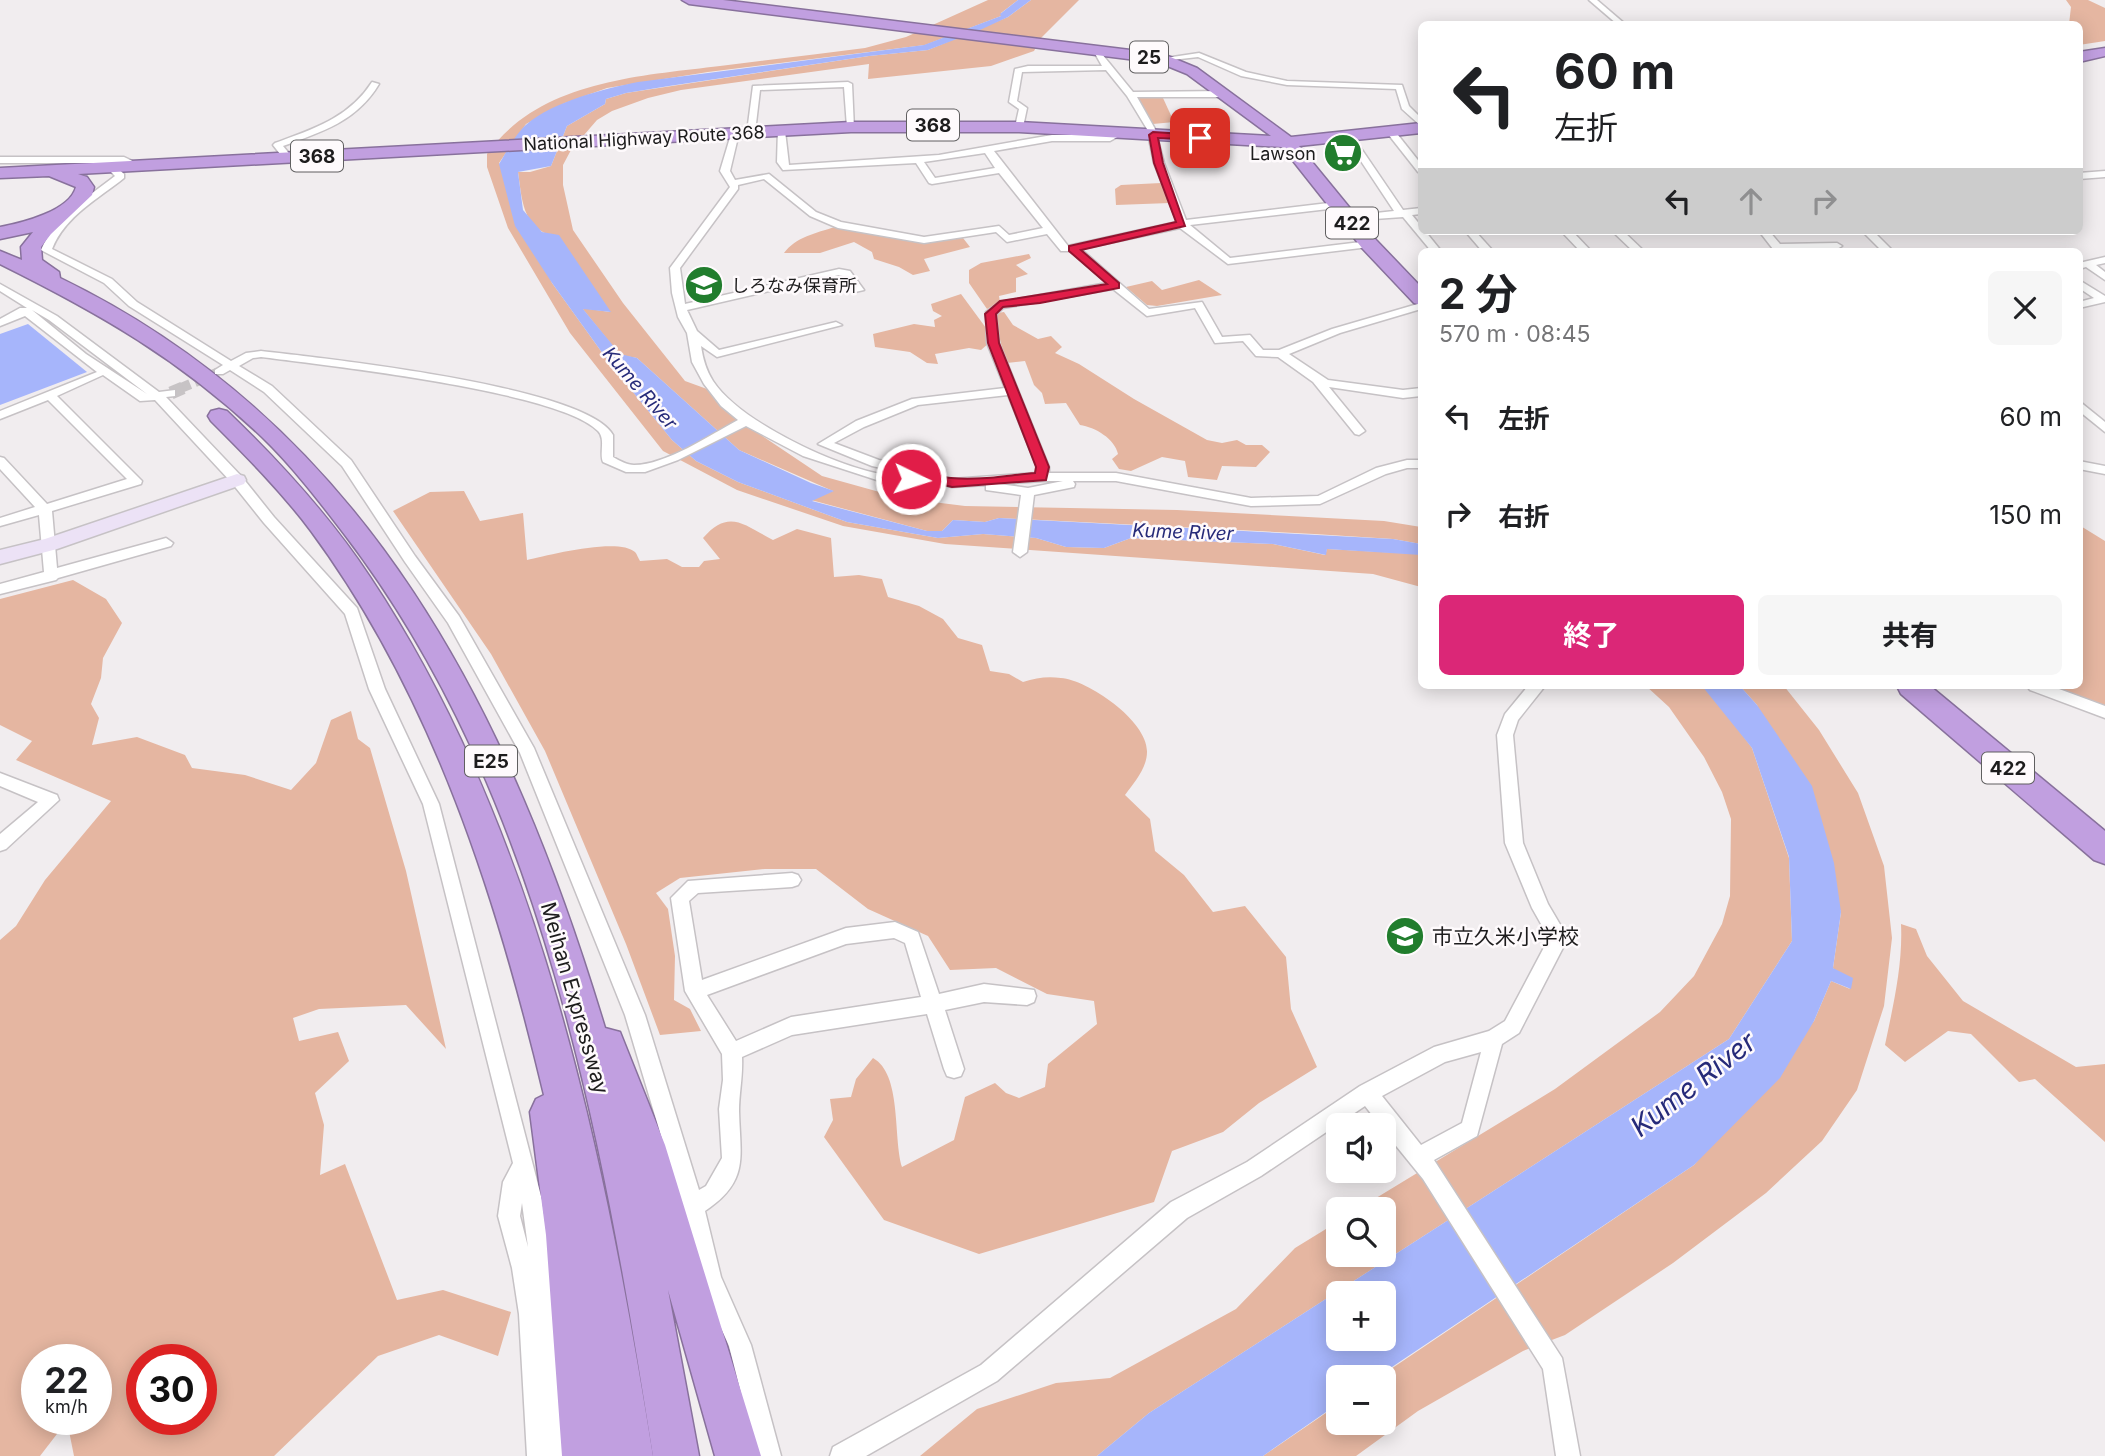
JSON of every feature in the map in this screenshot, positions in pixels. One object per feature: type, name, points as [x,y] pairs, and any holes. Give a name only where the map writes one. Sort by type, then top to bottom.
[{"type":"highway","name":"25","points":[[689,0],[1163,59],[1192,71],[1267,123],[1287,142]]},
{"type":"highway","points":[[2083,56],[2105,52]]},
{"type":"highway","name":"National Highway Route 368","points":[[0,174],[116,172],[138,166],[200,162],[851,127],[1019,127],[1287,142],[1349,137],[1418,127]]},
{"type":"highway","name":"422","points":[[1287,142],[1369,244],[1418,296]]},
{"type":"highway","points":[[0,162],[116,172],[200,162]]},
{"type":"highway","points":[[53,171],[85,184],[83,195]]},
{"type":"highway","points":[[116,172],[83,195],[34,242],[29,253],[32,262],[44,272],[167,344],[215,368]]},
{"type":"highway","points":[[0,174],[60,178],[76,183],[79,188],[73,200],[47,220],[0,233]]},
{"type":"highway","name":"Meihan Expressway","points":[[0,257],[215,368],[266,431],[310,474],[349,518],[421,626],[490,757],[562,937],[626,1186],[655,1327],[676,1456]]},
{"type":"highway","name":"Meihan Expressway","points":[[0,273],[59,302],[137,350],[208,405],[247,441],[288,484],[359,577],[428,697],[460,768],[505,893],[557,1065],[588,1202],[615,1349],[630,1456]]},
{"type":"highway","name":"422","points":[[1914,689],[2105,850]]},
{"type":"highway","points":[[460,768],[543,1080],[566,1235],[584,1456]]},
{"type":"highway","points":[[562,937],[646,1145],[738,1456]]},
{"type":"street","points":[[1593,0],[1618,21]]},
{"type":"street","points":[[1097,50],[1131,95],[1153,135],[1159,163],[1182,224],[1228,261],[1369,244]]},
{"type":"street","points":[[1163,59],[1199,55],[1244,75],[1287,83],[1399,87],[1405,107],[1418,122]]},
{"type":"street","points":[[1019,127],[1023,108],[1013,102],[1018,71],[1028,68],[1109,68]]},
{"type":"street","points":[[836,325],[717,354],[693,332],[683,317],[675,268],[732,194],[735,187],[725,171],[743,133],[756,88],[848,83],[851,127]]},
{"type":"street","points":[[287,157],[278,145],[337,122],[370,94],[375,84]]},
{"type":"street","points":[[1131,95],[1226,94]]},
{"type":"street","points":[[781,131],[782,162],[786,168],[939,158],[1052,138],[1110,138],[1118,133]]},
{"type":"street","points":[[1391,132],[1418,166]]},
{"type":"street","points":[[1349,137],[1418,230]]},
{"type":"street","points":[[988,149],[1001,170],[1065,249],[1182,224],[1343,212],[1418,211]]},
{"type":"street","points":[[0,162],[124,160],[138,166]]},
{"type":"street","points":[[914,160],[932,181],[1001,170]]},
{"type":"street","points":[[116,172],[50,236],[46,250],[108,281],[215,368],[268,389],[347,463],[454,620],[528,752],[635,1015],[693,1206],[710,1279],[740,1345],[769,1456]]},
{"type":"street","points":[[2083,176],[2105,174]]},
{"type":"street","points":[[733,183],[766,176],[813,214],[827,221],[861,230],[924,240],[999,229],[1007,239],[1050,230]]},
{"type":"street","points":[[1474,235],[1485,248]]},
{"type":"street","points":[[1570,235],[1583,248]]},
{"type":"street","points":[[1621,235],[1636,248]]},
{"type":"street","points":[[1767,235],[1777,247],[1808,248]]},
{"type":"street","points":[[1871,235],[1885,248]]},
{"type":"street","points":[[1073,248],[1147,313],[1198,304],[1219,341],[1246,337],[1260,354],[1281,353],[1336,331],[1418,307]]},
{"type":"street","points":[[2083,265],[2105,260]]},
{"type":"street","points":[[2083,265],[2105,277]]},
{"type":"street","points":[[682,308],[839,272],[846,272],[859,290]]},
{"type":"street","points":[[1042,477],[1042,467],[993,343],[990,314],[1000,304],[1040,300],[1116,285]]},
{"type":"street","points":[[2083,286],[2103,299],[2083,304]]},
{"type":"street","points":[[0,287],[53,318],[165,395],[352,612],[377,689],[431,804],[524,1164],[534,1206],[546,1314],[555,1456]]},
{"type":"street","points":[[0,297],[27,311],[82,356],[144,398],[165,395]]},
{"type":"street","points":[[0,323],[27,311]]},
{"type":"street","points":[[693,332],[698,362],[708,382],[725,404],[746,421],[807,453],[860,472],[886,479],[935,479]]},
{"type":"street","points":[[1281,353],[1317,380],[1359,431]]},
{"type":"street","points":[[215,368],[250,355],[261,354],[426,377],[489,389],[568,411],[603,429],[607,434],[607,459],[621,467],[636,469],[653,466],[746,421]]},
{"type":"street","points":[[0,415],[97,375]]},
{"type":"street","points":[[1317,380],[1403,394],[1418,392]]},
{"type":"street","points":[[1011,391],[916,402],[860,424],[824,444],[876,463],[908,468],[952,483],[1042,477],[1116,477],[1251,502],[1321,500],[1381,471],[1418,464]]},
{"type":"street","points":[[0,522],[136,481],[49,394]]},
{"type":"street","points":[[2083,408],[2105,428]]},
{"type":"street","points":[[0,461],[45,510],[51,577]]},
{"type":"street","points":[[2083,466],[2105,470]]},
{"type":"street","points":[[967,482],[1027,498],[1095,477]]},
{"type":"street","points":[[0,557],[50,544],[237,480]]},
{"type":"street","points":[[1020,552],[1027,498]]},
{"type":"street","points":[[0,589],[166,543]]},
{"type":"street","points":[[842,1456],[989,1373],[1179,1210],[1254,1169],[1367,1093],[1441,1054],[1494,1039],[1512,1027],[1559,938],[1541,908],[1514,843],[1505,735],[1511,718],[1535,689]]},
{"type":"street","points":[[2043,689],[2105,712]]},
{"type":"street","points":[[0,779],[51,800],[0,844]]},
{"type":"street","points":[[693,1206],[713,1193],[727,1173],[732,1158],[729,1110],[733,1080],[732,1052],[694,991],[680,898],[694,886],[792,880]]},
{"type":"street","points":[[694,991],[846,936],[895,930],[912,938],[954,1069]]},
{"type":"street","points":[[732,1052],[791,1026],[933,1004],[984,993],[1027,996]]},
{"type":"street","points":[[1424,1165],[1470,1129],[1494,1039]]},
{"type":"street","points":[[1367,1093],[1424,1165],[1530,1325],[1554,1366],[1568,1456]]},
{"type":"street","points":[[524,1164],[514,1182],[509,1216],[523,1268],[530,1314],[539,1456]]},
{"type":"shaded area","points":[[988,0],[1018,0],[1001,13],[1001,16],[925,45],[708,72],[607,88],[565,103],[526,124],[499,163],[552,283],[611,365],[672,440],[696,461],[738,482],[847,522],[938,538],[983,534],[1036,538],[1066,547],[1104,548],[1131,538],[1273,544],[1325,555],[1327,549],[1418,554],[1418,586],[1373,574],[945,544],[843,526],[737,490],[663,451],[570,333],[508,228],[487,167],[487,154],[509,130],[534,111],[593,86],[657,74],[865,48],[906,37]]},
{"type":"shaded area","points":[[1031,0],[1079,0],[1041,38],[1034,51],[991,66],[868,79],[869,64],[681,90],[612,111],[597,120],[571,150],[563,165],[563,185],[573,230],[623,303],[685,381],[707,389],[734,417],[822,476],[901,498],[965,506],[1177,510],[1384,521],[1418,527],[1418,543],[1393,539],[1314,534],[999,518],[985,522],[953,520],[942,531],[927,531],[811,500],[833,491],[739,450],[637,358],[620,355],[582,308],[610,312],[552,236],[535,226],[525,210],[518,172],[530,172],[551,166],[567,126],[605,104],[606,99],[626,93],[869,56],[928,50],[1008,17]]},
{"type":"shaded area","points":[[2066,0],[2088,0],[2105,8],[2105,41],[2083,44],[2083,21],[2069,21],[2071,7]]},
{"type":"shaded area","points":[[1137,96],[1163,98],[1174,122],[1153,124]]},
{"type":"shaded area","points":[[1161,183],[1170,203],[1116,205],[1115,189],[1121,185]]},
{"type":"shaded area","points":[[835,227],[922,242],[963,238],[970,247],[924,259],[930,271],[913,275],[874,259],[872,252],[854,242],[820,253],[784,253],[800,239]]},
{"type":"shaded area","points":[[1029,254],[1031,258],[1016,265],[1028,274],[1016,278],[1016,292],[999,296],[1000,302],[987,309],[969,283],[969,270],[981,263]]},
{"type":"shaded area","points":[[1199,280],[1222,295],[1157,306],[1147,305],[1126,287],[1152,281],[1162,290]]},
{"type":"shaded area","points":[[961,294],[986,328],[989,343],[981,350],[969,348],[935,354],[938,364],[927,363],[910,352],[875,347],[873,334],[914,324],[935,327],[934,320],[942,316],[933,311],[931,304]]},
{"type":"shaded area","points":[[1004,312],[1013,325],[1038,339],[1051,336],[1062,347],[1055,353],[1079,364],[1207,440],[1222,443],[1237,440],[1246,445],[1262,445],[1270,452],[1256,467],[1222,466],[1217,480],[1188,477],[1185,461],[1162,457],[1131,471],[1119,469],[1112,459],[1118,454],[1109,439],[1092,428],[1080,425],[1066,403],[1045,404],[1025,361],[1007,363],[997,320],[997,313]]},
{"type":"shaded area","points":[[464,491],[480,521],[523,513],[527,560],[583,548],[614,546],[635,552],[640,561],[667,559],[682,567],[699,567],[704,561],[720,559],[703,538],[712,529],[729,521],[745,525],[773,540],[797,529],[831,538],[834,577],[859,575],[882,579],[888,597],[919,606],[943,619],[958,638],[982,645],[990,671],[1009,674],[1023,682],[1051,677],[1072,680],[1100,694],[1127,715],[1145,740],[1145,764],[1125,795],[1150,819],[1155,851],[1184,875],[1213,912],[1245,906],[1286,957],[1291,1009],[1317,1067],[1259,1103],[1223,1132],[1172,1151],[1154,1202],[979,1254],[884,1220],[824,1137],[833,1120],[830,1099],[851,1097],[856,1079],[873,1058],[882,1066],[893,1092],[902,1167],[954,1140],[965,1097],[995,1083],[1006,1093],[1019,1098],[1045,1087],[1048,1064],[1097,1024],[1094,1001],[1047,994],[996,968],[950,970],[928,936],[868,909],[816,869],[765,869],[680,878],[656,893],[668,909],[675,956],[674,1000],[690,1009],[701,1031],[660,1035],[626,944],[545,751],[491,654],[393,511],[430,492]]},
{"type":"shaded area","points":[[2083,527],[2105,541],[2105,706],[2057,689],[2083,689]]},
{"type":"shaded area","points":[[73,580],[106,599],[122,623],[103,658],[101,678],[91,704],[99,718],[92,745],[137,737],[185,755],[192,768],[245,775],[291,790],[316,763],[331,720],[351,711],[358,739],[370,748],[406,871],[446,1049],[406,1005],[319,1009],[293,1018],[299,1041],[338,1032],[349,1061],[315,1093],[324,1125],[320,1175],[345,1164],[397,1300],[443,1290],[511,1312],[498,1356],[439,1335],[378,1356],[274,1456],[74,1456],[70,1435],[112,1435],[112,1344],[21,1344],[21,1435],[56,1435],[40,1456],[0,1456],[0,940],[16,926],[45,880],[111,801],[16,760],[32,741],[0,725],[0,599]]},
{"type":"shaded area","points":[[1649,689],[1706,689],[1752,748],[1789,858],[1792,941],[1729,1039],[1396,1254],[1396,1197],[1378,1197],[1555,1089],[1660,1012],[1694,976],[1722,924],[1730,896],[1731,819],[1722,792],[1704,757],[1669,707]]},
{"type":"shaded area","points":[[1743,689],[1786,689],[1819,730],[1858,793],[1884,866],[1892,938],[1884,1006],[1857,1090],[1822,1141],[1766,1193],[1673,1263],[1565,1335],[1523,1351],[1418,1411],[1396,1427],[1396,1366],[1694,1165],[1814,1021],[1831,981],[1850,989],[1833,968],[1841,912],[1757,705]]},
{"type":"shaded area","points":[[1901,924],[1916,929],[1927,956],[1963,1001],[2076,1067],[2105,1064],[2105,1142],[2035,1079],[2019,1082],[1971,1034],[1948,1031],[1905,1062],[1885,1045],[1899,970]]},
{"type":"shaded area","points":[[1326,1229],[1326,1267],[1375,1267],[1354,1281],[1326,1281],[1326,1299],[1149,1413],[1097,1456],[920,1456],[977,1409],[1056,1383],[1110,1378],[1236,1309],[1295,1248]]},
{"type":"shaded area","points":[[1326,1413],[1326,1435],[1385,1435],[1356,1456],[1263,1456]]},
{"type":"water","name":"Kume River","points":[[1018,0],[1031,0],[1008,17],[928,50],[869,56],[669,86],[606,99],[605,104],[567,126],[551,166],[518,172],[523,210],[542,232],[559,235],[611,312],[583,309],[620,354],[637,358],[739,450],[834,491],[812,501],[927,531],[942,531],[953,520],[985,522],[999,518],[1393,539],[1418,543],[1418,555],[1327,549],[1326,555],[1273,544],[1131,538],[1104,548],[1066,547],[1036,538],[983,534],[938,538],[847,522],[738,482],[696,461],[672,440],[611,365],[515,226],[499,164],[523,128],[550,109],[595,92],[638,82],[924,45],[1001,16],[1000,14]]},
{"type":"water","points":[[28,324],[87,372],[0,405],[0,334]]},
{"type":"water","name":"Kume River","points":[[1704,689],[1743,689],[1757,705],[1812,786],[1834,863],[1841,912],[1833,968],[1853,978],[1851,989],[1831,981],[1814,1021],[1780,1078],[1694,1165],[1395,1365],[1326,1365],[1326,1412],[1263,1456],[1097,1456],[1149,1413],[1326,1299],[1326,1351],[1396,1351],[1396,1281],[1354,1281],[1375,1267],[1396,1267],[1396,1254],[1729,1039],[1792,941],[1789,857],[1752,748]]},
{"type":"tunnel","points":[[181,388],[219,372]]},
{"type":"tunnel","points":[[171,393],[185,387]]},
{"type":"place","name":"Lawson","points":[[1343,153]]},
{"type":"place","name":"しろなみ保育所","points":[[704,285]]},
{"type":"place","name":"市立久米小学校","points":[[1405,936]]},
{"type":"route","points":[[911,479],[935,479],[952,483],[1042,477],[1042,467],[993,343],[990,314],[1000,304],[1040,300],[1116,285],[1073,248],[1182,224],[1174,198],[1163,176],[1153,135],[1200,138]]}]
